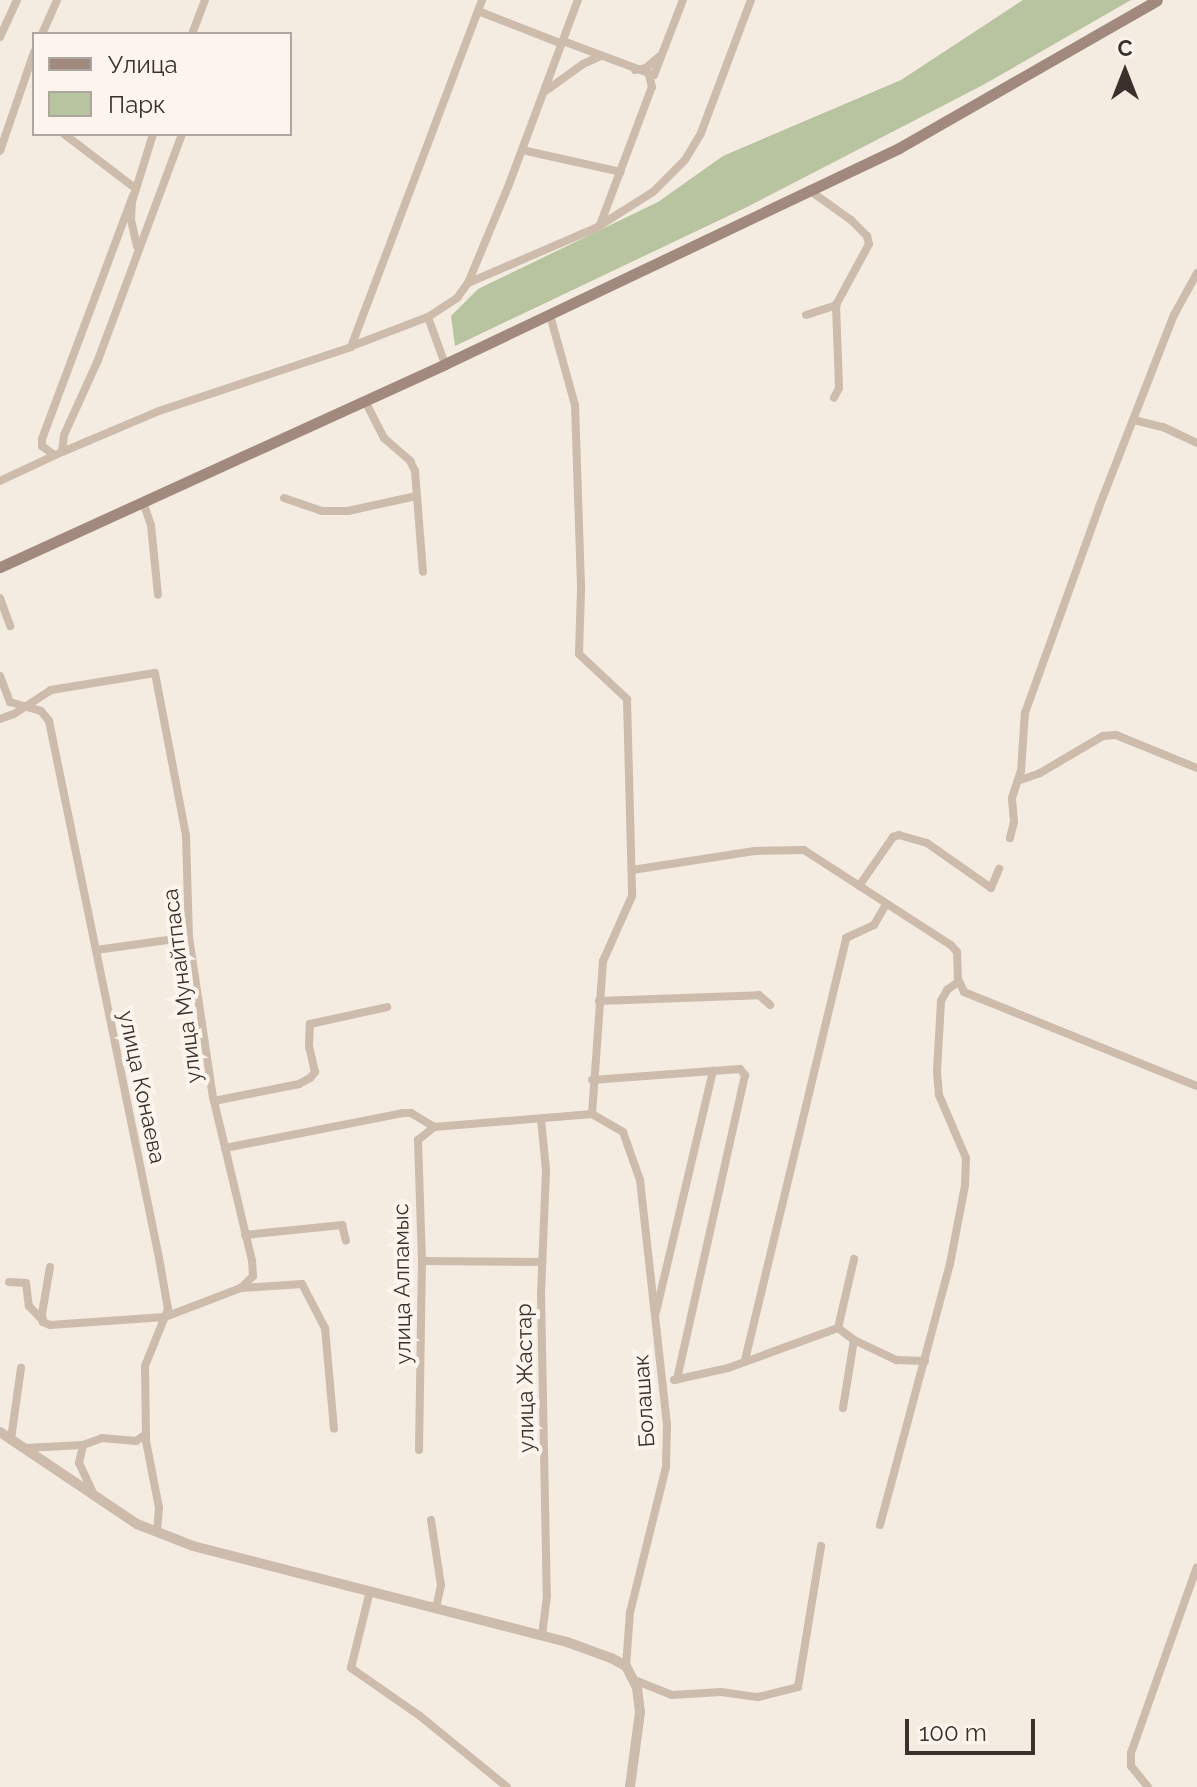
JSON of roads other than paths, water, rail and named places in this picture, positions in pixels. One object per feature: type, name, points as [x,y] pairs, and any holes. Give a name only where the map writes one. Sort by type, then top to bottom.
[{"type":"main road","points":[[0,567],[445,364],[899,148],[1157,0]]},
{"type":"street","points":[[0,37],[17,0]]},
{"type":"street","points":[[43,32],[57,0]]},
{"type":"street","points":[[193,32],[205,0]]},
{"type":"street","points":[[351,347],[482,0]]},
{"type":"street","points":[[0,481],[93,435],[351,347],[428,317],[457,298],[468,283],[578,0]]},
{"type":"street","points":[[600,225],[652,77],[683,0]]},
{"type":"street","points":[[468,283],[600,225],[653,192],[685,160],[701,133],[751,0]]},
{"type":"street","points":[[478,11],[652,77]]},
{"type":"street","points":[[634,70],[653,63],[665,48]]},
{"type":"street","points":[[543,94],[583,64],[601,56]]},
{"type":"street","points":[[0,151],[32,58]]},
{"type":"street","points":[[66,136],[134,192]]},
{"type":"street","points":[[58,453],[42,446],[42,439],[152,136]]},
{"type":"street","points":[[58,453],[98,360],[181,136]]},
{"type":"street","points":[[522,150],[559,155],[621,172]]},
{"type":"street","points":[[809,190],[867,236],[865,255],[836,305],[839,388],[834,398]]},
{"type":"street","points":[[134,192],[131,220],[138,251]]},
{"type":"street","points":[[1010,838],[1014,822],[1012,798],[1020,780],[1025,713],[1065,595],[1174,315],[1197,273]]},
{"type":"street","points":[[806,315],[836,305]]},
{"type":"street","points":[[225,1148],[403,1113],[411,1113],[434,1127],[592,1114],[592,1080],[603,961],[632,896],[627,699],[579,654],[581,590],[575,405],[550,315]]},
{"type":"street","points":[[428,317],[445,364]]},
{"type":"street","points":[[365,401],[384,438],[410,461],[415,471],[423,572]]},
{"type":"street","points":[[1134,420],[1163,427],[1197,443]]},
{"type":"street","points":[[284,498],[322,511],[348,511],[416,496]]},
{"type":"street","points":[[143,502],[151,525],[158,595]]},
{"type":"street","points":[[0,598],[10,626]]},
{"type":"street","name":"улица Мунайтпаса","points":[[23,707],[51,690],[155,673],[186,836],[189,937],[214,1101],[253,1271],[251,1280],[241,1288]]},
{"type":"street","name":"улица Конаева","points":[[0,676],[10,702],[41,711],[49,721],[159,1258],[168,1309],[147,1356],[146,1434],[159,1508],[157,1531]]},
{"type":"street","points":[[0,719],[23,707]]},
{"type":"street","points":[[1020,780],[1040,773],[1103,736],[1116,735],[1197,768]]},
{"type":"street","points":[[859,886],[893,837],[899,835],[927,843],[991,888],[999,869]]},
{"type":"street","points":[[632,870],[755,851],[797,849],[951,945],[957,952],[958,982],[964,992],[1197,1086]]},
{"type":"street","points":[[745,1360],[846,938],[874,925],[886,904]]},
{"type":"street","points":[[96,950],[189,937]]},
{"type":"street","points":[[880,1525],[950,1264],[965,1185],[966,1158],[939,1095],[937,1071],[941,1001],[947,990],[958,982]]},
{"type":"street","points":[[599,1001],[759,995],[770,1005]]},
{"type":"street","points":[[214,1101],[299,1084],[315,1072],[309,1047],[310,1024],[387,1007]]},
{"type":"street","points":[[592,1080],[740,1069],[745,1083],[677,1379]]},
{"type":"street","points":[[655,1318],[713,1071]]},
{"type":"street","name":"Болашак","points":[[592,1114],[623,1132],[640,1180],[665,1381],[666,1467],[630,1612],[626,1666]]},
{"type":"street","name":"улица Жастар","points":[[541,1119],[546,1170],[542,1262],[547,1595],[542,1636]]},
{"type":"street","name":"улица Алпамыс","points":[[419,1450],[422,1261],[418,1140],[434,1127]]},
{"type":"street","points":[[245,1235],[342,1225],[346,1241]]},
{"type":"street","points":[[838,1328],[854,1259]]},
{"type":"street","points":[[422,1261],[542,1262]]},
{"type":"street","points":[[43,1322],[50,1267]]},
{"type":"street","points":[[9,1282],[26,1283],[29,1306],[43,1322],[63,1325],[165,1317],[241,1288],[296,1282],[306,1288],[325,1328],[334,1429]]},
{"type":"street","points":[[665,1381],[728,1368],[838,1328],[848,1332],[854,1340],[896,1360],[925,1361]]},
{"type":"street","points":[[843,1408],[854,1340]]},
{"type":"street","points":[[11,1439],[21,1368]]},
{"type":"street","points":[[0,1432],[137,1524],[193,1546],[590,1649],[626,1666],[637,1688],[640,1712],[630,1787]]},
{"type":"street","points":[[25,1448],[83,1445],[102,1438],[136,1441],[146,1434]]},
{"type":"street","points":[[83,1445],[79,1463],[94,1495]]},
{"type":"street","points":[[431,1520],[441,1585],[436,1608]]},
{"type":"street","points":[[632,1679],[672,1695],[721,1692],[758,1697],[798,1687],[821,1546]]},
{"type":"street","points":[[1148,1787],[1131,1766],[1131,1753],[1197,1567]]},
{"type":"street","points":[[370,1591],[351,1668],[420,1716],[507,1787]]}]
